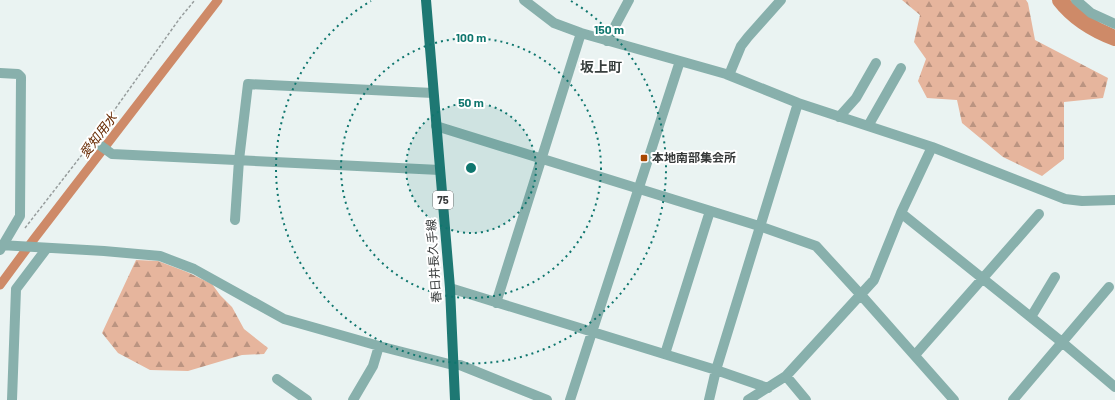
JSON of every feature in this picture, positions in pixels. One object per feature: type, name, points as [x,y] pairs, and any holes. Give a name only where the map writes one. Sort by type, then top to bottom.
[{"type":"main road","name":"春日井長久手線","points":[[426,0],[450,288],[455,400]]},
{"type":"street","points":[[524,0],[554,23],[581,33],[729,75],[798,103],[932,147],[1065,199],[1082,201],[1115,200]]},
{"type":"street","points":[[607,41],[629,0]]},
{"type":"street","points":[[729,75],[742,46],[748,37],[781,0]]},
{"type":"street","points":[[1076,0],[1091,13],[1115,24]]},
{"type":"street","points":[[496,302],[581,33]]},
{"type":"street","points":[[570,400],[680,61]]},
{"type":"street","points":[[839,117],[856,98],[876,63]]},
{"type":"street","points":[[868,126],[901,68]]},
{"type":"street","points":[[0,73],[18,74],[21,77],[20,216],[1,247]]},
{"type":"street","points":[[235,220],[239,160],[248,84],[433,94]]},
{"type":"street","points":[[709,400],[716,370],[759,226],[798,103]]},
{"type":"street","points":[[436,126],[759,226],[816,246],[954,400]]},
{"type":"street","points":[[93,140],[112,154],[440,170]]},
{"type":"street","points":[[748,400],[786,376],[874,280],[901,213],[932,147]]},
{"type":"street","points":[[664,354],[710,211]]},
{"type":"street","points":[[901,213],[1063,343],[1115,387]]},
{"type":"street","points":[[915,355],[1039,214]]},
{"type":"street","points":[[1,247],[16,246],[160,256],[194,269],[284,318],[379,346],[453,365],[460,365],[547,400]]},
{"type":"street","points":[[12,400],[16,289],[44,248]]},
{"type":"street","points":[[1031,317],[1054,277]]},
{"type":"street","points":[[1013,400],[1110,287]]},
{"type":"street","points":[[450,288],[716,370],[768,388]]},
{"type":"street","points":[[354,400],[373,366],[379,346]]},
{"type":"street","points":[[786,376],[806,400]]},
{"type":"street","points":[[277,379],[307,400]]},
{"type":"path","points":[[23,230],[93,140],[175,24],[195,0]]},
{"type":"green space","points":[[902,0],[1026,0],[1028,3],[1035,40],[1108,78],[1103,98],[1064,102],[1064,159],[1042,176],[1003,157],[962,123],[957,100],[927,98],[918,81],[926,59],[914,42],[920,15]]},
{"type":"green space","points":[[136,260],[158,261],[187,272],[212,284],[232,307],[244,329],[268,348],[264,354],[242,355],[188,371],[150,370],[118,353],[102,333]]},
{"type":"waterway","name":"愛知用水","points":[[0,285],[218,0]]},
{"type":"waterway","points":[[1060,0],[1085,23],[1115,38]]},
{"type":"place","name":"本地南部集会所","points":[[644,158]]},
{"type":"district","name":"坂上町","points":[[601,67]]}]
